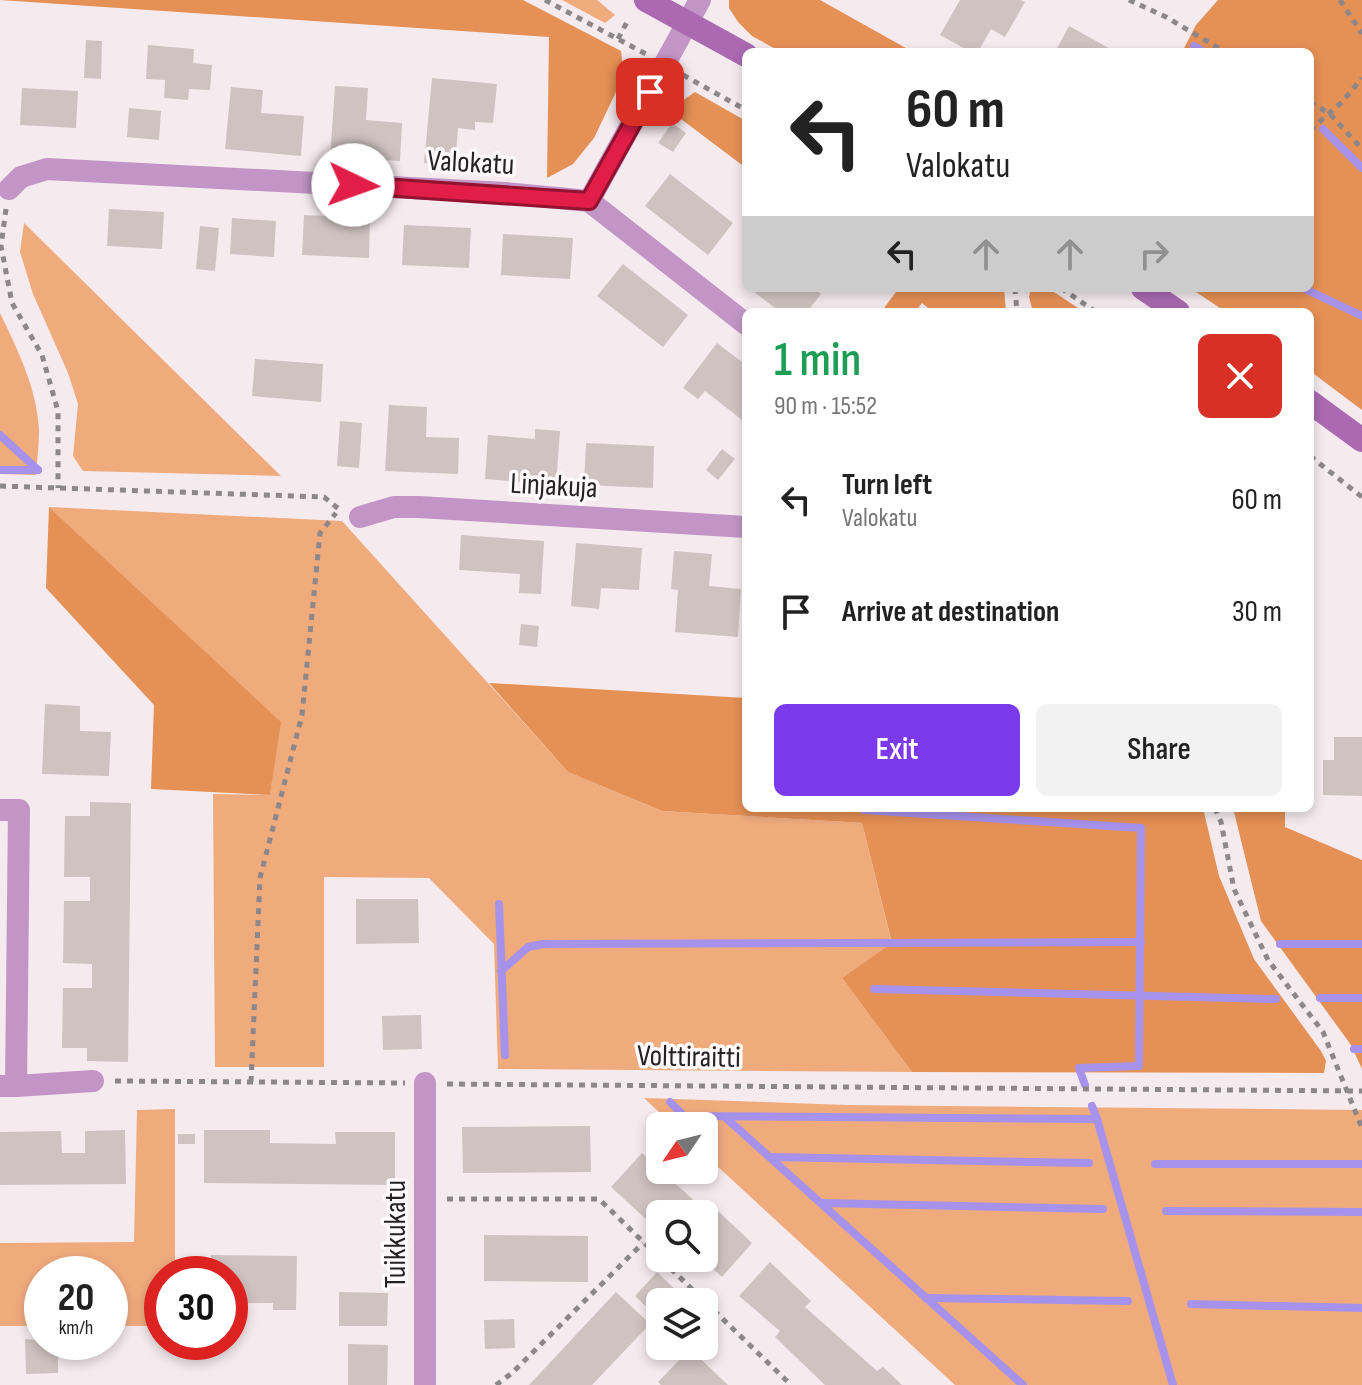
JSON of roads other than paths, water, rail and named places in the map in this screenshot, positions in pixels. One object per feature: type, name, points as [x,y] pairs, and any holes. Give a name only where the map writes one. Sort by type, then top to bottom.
[{"type":"street","points":[[646,0],[742,53]]},
{"type":"street","points":[[700,0],[589,201],[742,321]]},
{"type":"street","name":"Valokatu","points":[[9,189],[33,171],[47,169],[506,193],[589,201]]},
{"type":"street","points":[[1149,292],[1172,308]]},
{"type":"street","points":[[1314,405],[1362,440]]},
{"type":"street","name":"Linjakuja","points":[[350,513],[419,507],[742,527]]},
{"type":"street","points":[[0,810],[19,810],[8,1086],[93,1081]]},
{"type":"street","name":"Tuikkukatu","points":[[425,1083],[425,1385]]},
{"type":"waterway","points":[[1323,129],[1362,168]]},
{"type":"waterway","points":[[1311,292],[1362,316]]},
{"type":"waterway","points":[[0,435],[38,470]]},
{"type":"waterway","points":[[0,470],[38,470]]},
{"type":"waterway","points":[[895,812],[1141,828],[1139,1066],[1079,1068],[1085,1085]]},
{"type":"waterway","points":[[499,904],[505,1055]]},
{"type":"waterway","points":[[501,971],[528,947],[543,944],[1141,942]]},
{"type":"waterway","points":[[1280,944],[1362,944]]},
{"type":"waterway","points":[[874,989],[1276,999]]},
{"type":"waterway","points":[[1320,998],[1362,998]]},
{"type":"waterway","points":[[1354,1049],[1362,1049]]},
{"type":"waterway","points":[[670,1102],[684,1116],[1097,1119],[1173,1385]]},
{"type":"waterway","points":[[1092,1106],[1097,1119]]},
{"type":"waterway","points":[[726,1118],[1023,1385]]},
{"type":"waterway","points":[[770,1157],[1089,1163]]},
{"type":"waterway","points":[[1155,1164],[1362,1164]]},
{"type":"waterway","points":[[821,1203],[1103,1209]]},
{"type":"waterway","points":[[1166,1211],[1362,1212]]},
{"type":"waterway","points":[[926,1298],[1128,1301]]},
{"type":"waterway","points":[[1191,1304],[1362,1308]]}]
